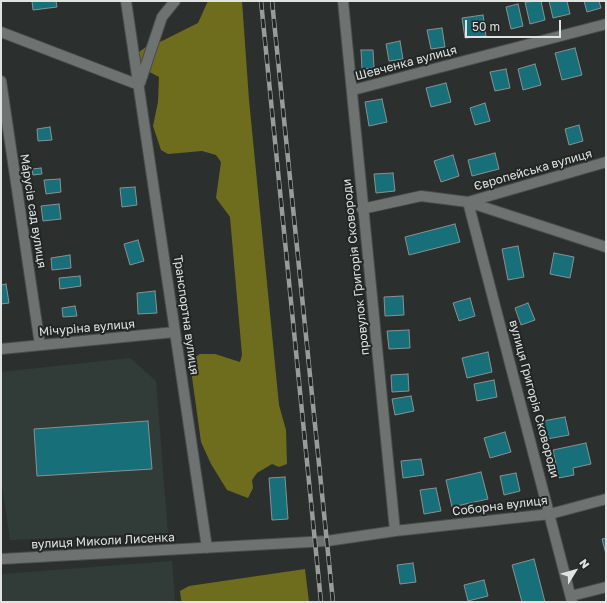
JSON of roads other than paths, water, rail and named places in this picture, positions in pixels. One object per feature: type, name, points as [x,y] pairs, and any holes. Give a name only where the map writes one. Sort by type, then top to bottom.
[{"type":"street","name":"Транспортна вулиця","points":[[126,1],[207,548]]},
{"type":"street","points":[[1,32],[139,85],[162,16],[175,1]]},
{"type":"street","name":"провулок Григорія Сковороди","points":[[343,1],[353,90],[362,209],[395,531]]},
{"type":"street","name":"Шевченка вулиця","points":[[353,90],[606,24]]},
{"type":"street","name":"Мáрусів сад вулиця","points":[[1,81],[40,345]]},
{"type":"street","name":"Європейська вулиця","points":[[468,202],[606,162]]},
{"type":"street","points":[[362,209],[421,196],[468,202],[606,247]]},
{"type":"street","name":"вулиця Григорія Сковороди","points":[[468,202],[572,599]]},
{"type":"street","name":"Мічуріна вулиця","points":[[1,349],[175,332]]},
{"type":"street","name":"Соборна вулиця","points":[[207,548],[327,541],[395,531],[550,514],[606,499]]},
{"type":"street","name":"вулиця Миколи Лисенка","points":[[1,559],[207,548]]},
{"type":"street","points":[[572,599],[606,587]]},
{"type":"railway","points":[[261,1],[321,602]]},
{"type":"railway","points":[[272,1],[333,602]]}]
